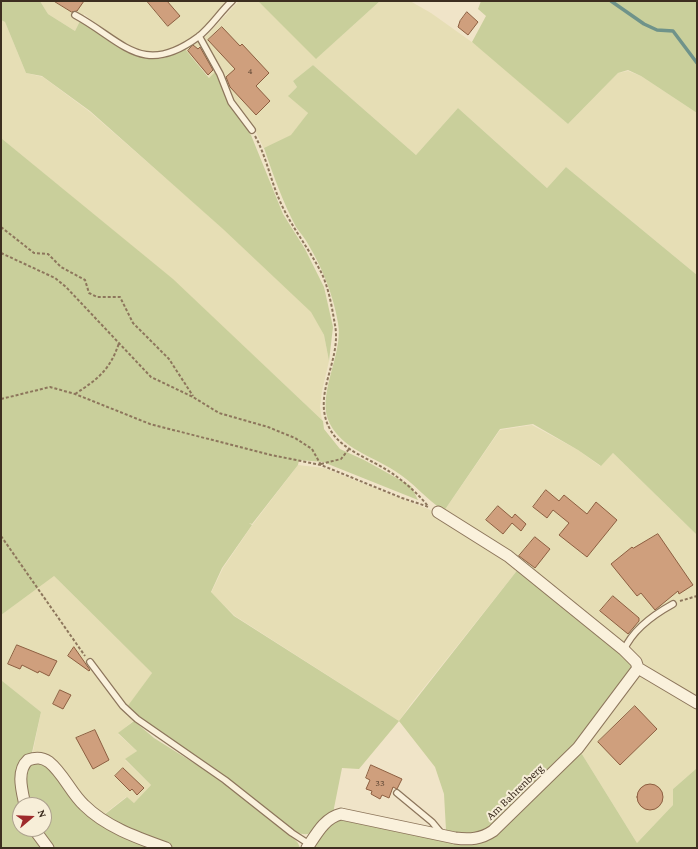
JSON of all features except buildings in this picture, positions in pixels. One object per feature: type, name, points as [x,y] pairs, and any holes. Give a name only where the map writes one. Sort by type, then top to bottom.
[{"type":"street","points":[[438,512],[508,556],[624,650],[636,662],[638,668],[697,703]]},
{"type":"street","name":"Am Bahrenberg","points":[[308,846],[324,824],[332,817],[341,814],[443,836],[474,839],[486,836],[493,831],[578,748],[638,668]]},
{"type":"street","points":[[24,797],[21,782],[22,768],[28,760],[41,758],[51,764],[81,802],[99,818],[138,838],[166,848]]},
{"type":"street","points":[[40,837],[48,848]]},
{"type":"lane","points":[[75,15],[123,47],[146,56],[162,55],[199,36],[232,1]]},
{"type":"lane","points":[[199,36],[220,74],[231,102],[252,130]]},
{"type":"lane","points":[[624,650],[635,632],[657,613],[674,604]]},
{"type":"lane","points":[[90,662],[123,706],[137,719],[225,780],[308,846]]},
{"type":"lane","points":[[396,793],[432,822],[443,836]]},
{"type":"path","points":[[1,399],[50,387],[75,394],[150,424],[271,455],[321,464],[402,498],[430,507],[414,490],[390,472],[349,449],[332,433],[323,410],[323,396],[334,356],[336,334],[326,285],[322,273],[295,230],[279,199],[262,151],[252,130]]},
{"type":"path","points":[[1,227],[34,253],[48,254],[61,267],[85,280],[90,293],[97,297],[120,297],[133,323],[169,360],[193,397]]},
{"type":"path","points":[[1,253],[55,278],[83,304],[150,377],[193,397],[219,412],[268,427],[295,438],[312,449],[321,464]]},
{"type":"path","points":[[75,394],[98,379],[114,358],[119,343]]},
{"type":"path","points":[[321,464],[341,459],[349,449]]},
{"type":"path","points":[[1,536],[80,650],[90,662]]},
{"type":"path","points":[[674,604],[688,597],[697,596]]},
{"type":"shaded area","points":[[40,1],[228,1],[199,34],[177,48],[157,53],[136,50],[111,36],[84,14],[75,31],[48,14]]},
{"type":"shaded area","points":[[239,1],[258,1],[317,58],[380,1],[410,1],[431,13],[483,50],[568,124],[618,73],[628,71],[641,76],[697,113],[697,275],[566,167],[547,188],[458,108],[416,155],[313,65],[293,81],[297,87],[289,95],[308,113],[292,135],[264,149],[256,132],[232,100],[218,69],[210,78],[185,49],[204,38]]},
{"type":"shaded area","points":[[1,20],[5,22],[26,73],[43,77],[90,112],[224,229],[312,312],[324,335],[329,361],[320,407],[322,420],[172,279],[1,138]]},
{"type":"shaded area","points":[[532,425],[578,450],[600,466],[613,453],[697,535],[697,697],[642,664],[444,511],[500,430]]},
{"type":"shaded area","points":[[298,465],[324,468],[433,511],[519,568],[399,721],[235,616],[211,593],[223,568],[253,524]]},
{"type":"shaded area","points":[[53,575],[152,673],[125,711],[134,720],[118,734],[137,751],[125,760],[151,785],[134,803],[126,797],[103,815],[32,756],[41,712],[1,680],[1,614]]},
{"type":"shaded area","points":[[641,674],[697,708],[697,768],[673,789],[673,805],[637,843],[580,751],[633,678]]},
{"type":"green space","points":[[1,1],[40,1],[48,14],[75,31],[81,19],[116,46],[126,52],[147,59],[158,59],[185,49],[209,78],[215,72],[236,112],[251,135],[283,214],[305,249],[324,287],[333,327],[329,361],[324,335],[311,312],[223,229],[90,111],[42,76],[26,73],[5,22],[1,20]]},
{"type":"green space","points":[[258,1],[380,1],[316,59]]},
{"type":"green space","points":[[481,1],[697,1],[697,113],[641,76],[628,70],[618,73],[568,124],[472,42],[486,16],[478,9]]},
{"type":"green space","points":[[313,65],[416,155],[458,108],[547,188],[566,167],[697,275],[697,535],[613,453],[601,466],[578,450],[533,424],[500,429],[444,511],[402,475],[350,446],[336,433],[330,424],[326,413],[326,401],[339,335],[336,313],[323,273],[307,242],[291,218],[278,188],[264,148],[291,135],[308,113],[288,96],[297,87],[293,81]]},
{"type":"green space","points":[[1,138],[173,279],[323,421],[324,429],[340,449],[364,460],[411,486],[418,500],[323,462],[299,460],[298,465],[252,524],[249,523],[252,525],[222,568],[211,592],[234,616],[399,721],[359,769],[342,768],[333,813],[308,834],[302,834],[286,826],[250,796],[127,707],[152,673],[54,576],[1,615]]},
{"type":"green space","points":[[519,568],[606,640],[631,664],[631,671],[576,748],[491,828],[485,831],[469,834],[446,830],[444,794],[435,767],[399,721]]},
{"type":"green space","points":[[1,680],[41,712],[31,757],[15,773],[19,797],[12,797],[12,837],[35,837],[40,848],[1,848]]},
{"type":"green space","points":[[134,721],[154,738],[224,782],[290,834],[298,843],[300,848],[175,848],[149,838],[104,815],[127,797],[134,803],[151,785],[125,759],[137,751],[118,733]]},
{"type":"green space","points":[[580,751],[637,843],[673,805],[673,789],[697,768],[697,848],[310,848],[325,827],[341,818],[479,842]]},
{"type":"green space","points":[[30,762],[46,764],[82,806],[164,848],[45,848],[40,837],[52,837],[52,797],[25,797],[21,787]]},
{"type":"waterway","points":[[611,1],[644,24],[657,30],[673,31],[697,63]]}]
